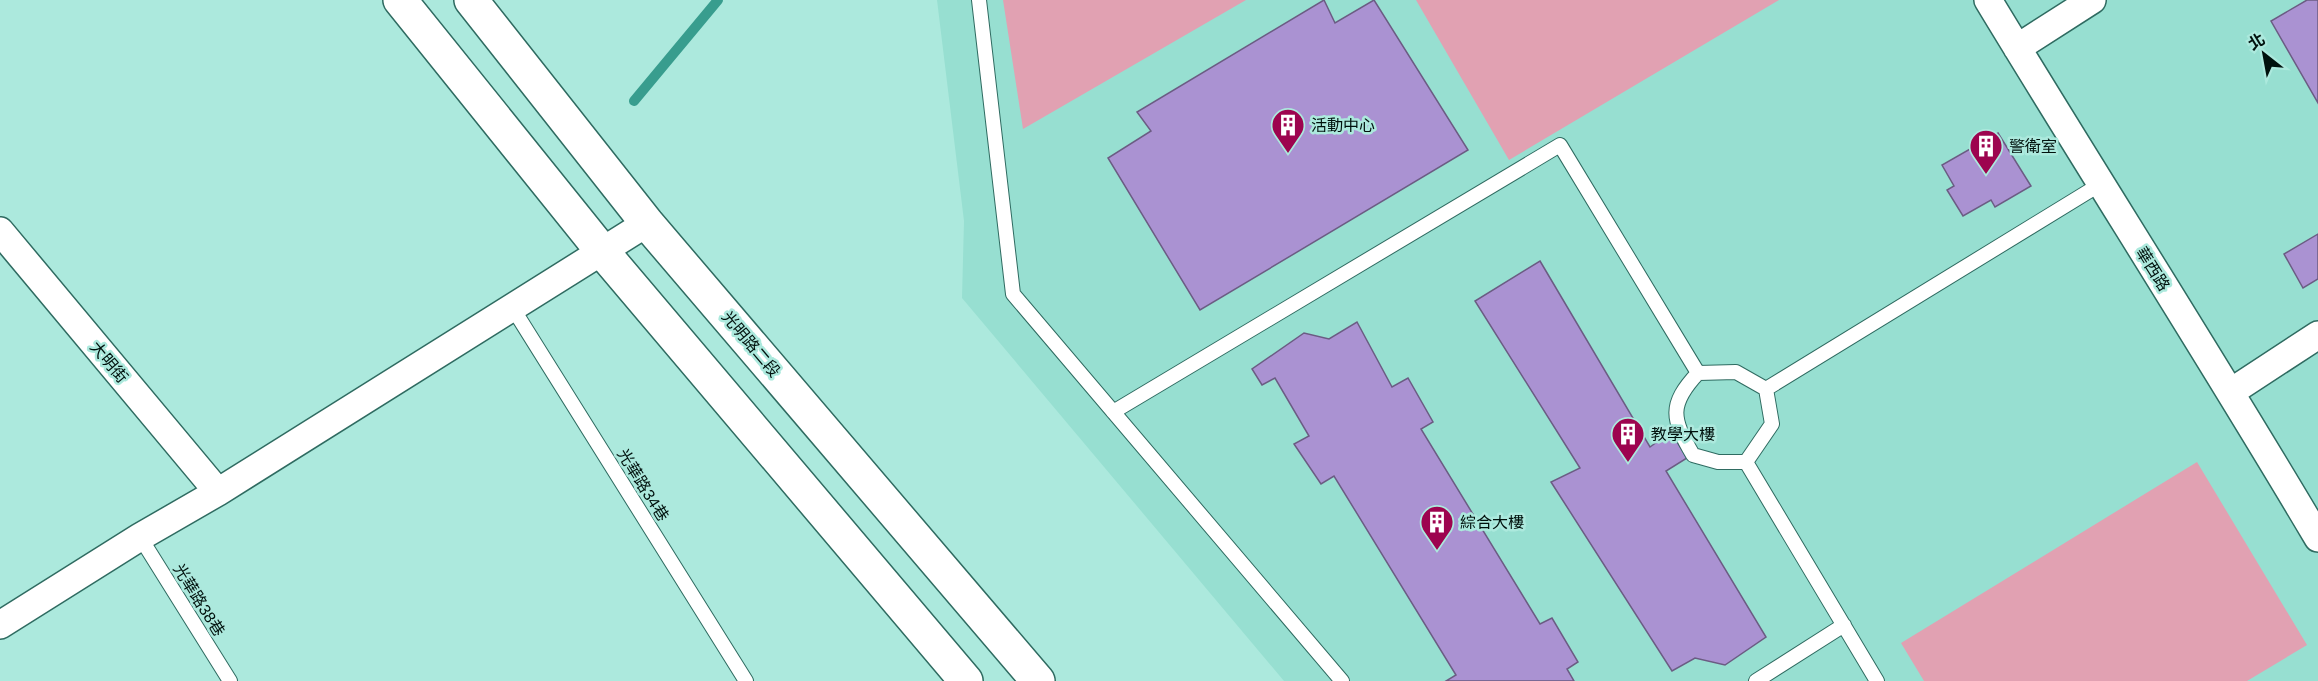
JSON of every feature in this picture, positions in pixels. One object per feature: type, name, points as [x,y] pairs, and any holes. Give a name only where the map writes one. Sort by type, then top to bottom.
[{"type":"street","points":[[400,0],[602,251],[966,681]]},
{"type":"street","name":"光明路二段","points":[[471,0],[647,223],[1038,681]]},
{"type":"street","name":"華西路","points":[[1988,0],[2099,184],[2231,392],[2318,538]]},
{"type":"street","points":[[2017,48],[2092,0]]},
{"type":"street","points":[[0,625],[140,537],[218,492],[647,223]]},
{"type":"street","name":"大明街","points":[[0,231],[218,492]]},
{"type":"street","points":[[2231,392],[2318,336]]},
{"type":"lane","points":[[979,0],[1013,294],[1342,681]]},
{"type":"lane","points":[[1113,412],[1560,145],[1698,373]]},
{"type":"lane","points":[[1766,389],[2099,184]]},
{"type":"lane","name":"光華路34巷","points":[[512,307],[746,681]]},
{"type":"lane","points":[[1746,462],[1718,462],[1693,454],[1676,426],[1679,393],[1698,373],[1736,372],[1766,389]]},
{"type":"lane","points":[[1746,462],[1772,424],[1766,389]]},
{"type":"lane","points":[[1746,462],[1877,681]]},
{"type":"lane","name":"光華路38巷","points":[[140,537],[230,681]]},
{"type":"lane","points":[[1756,681],[1844,625]]},
{"type":"shaded area","points":[[937,0],[2318,0],[2318,681],[1284,681],[962,298],[964,221]]},
{"type":"shaded area","points":[[1003,0],[1246,0],[1023,129]]},
{"type":"shaded area","points":[[1416,0],[1779,0],[1509,160]]},
{"type":"shaded area","points":[[2197,462],[2307,645],[2247,681],[1924,681],[1901,643]]},
{"type":"building","name":"活動中心","points":[[1324,0],[1335,23],[1374,0],[1468,150],[1200,310],[1108,158],[1151,131],[1137,112]]},
{"type":"building","points":[[2307,0],[2318,0],[2318,103],[2271,21]]},
{"type":"building","name":"警衛室","points":[[1998,133],[2031,186],[1995,207],[1991,200],[1963,216],[1947,190],[1954,186],[1942,165]]},
{"type":"building","points":[[2318,234],[2318,279],[2303,288],[2284,254]]},
{"type":"building","name":"教學大樓","points":[[1540,261],[1650,447],[1671,432],[1687,458],[1666,471],[1766,637],[1725,665],[1695,658],[1672,671],[1551,482],[1580,468],[1475,301]]},
{"type":"building","name":"綜合大樓","points":[[1357,322],[1392,387],[1408,378],[1433,422],[1421,429],[1540,624],[1552,618],[1578,662],[1567,669],[1574,681],[1446,681],[1456,675],[1334,476],[1321,484],[1294,444],[1309,436],[1275,378],[1262,385],[1252,369],[1304,333],[1329,339]]},
{"type":"waterway","points":[[634,101],[718,0]]},
{"type":"place","name":"活動中心","points":[[1288,154]]},
{"type":"place","name":"警衛室","points":[[1986,175]]},
{"type":"place","name":"教學大樓","points":[[1628,463]]},
{"type":"place","name":"綜合大樓","points":[[1437,551]]}]
